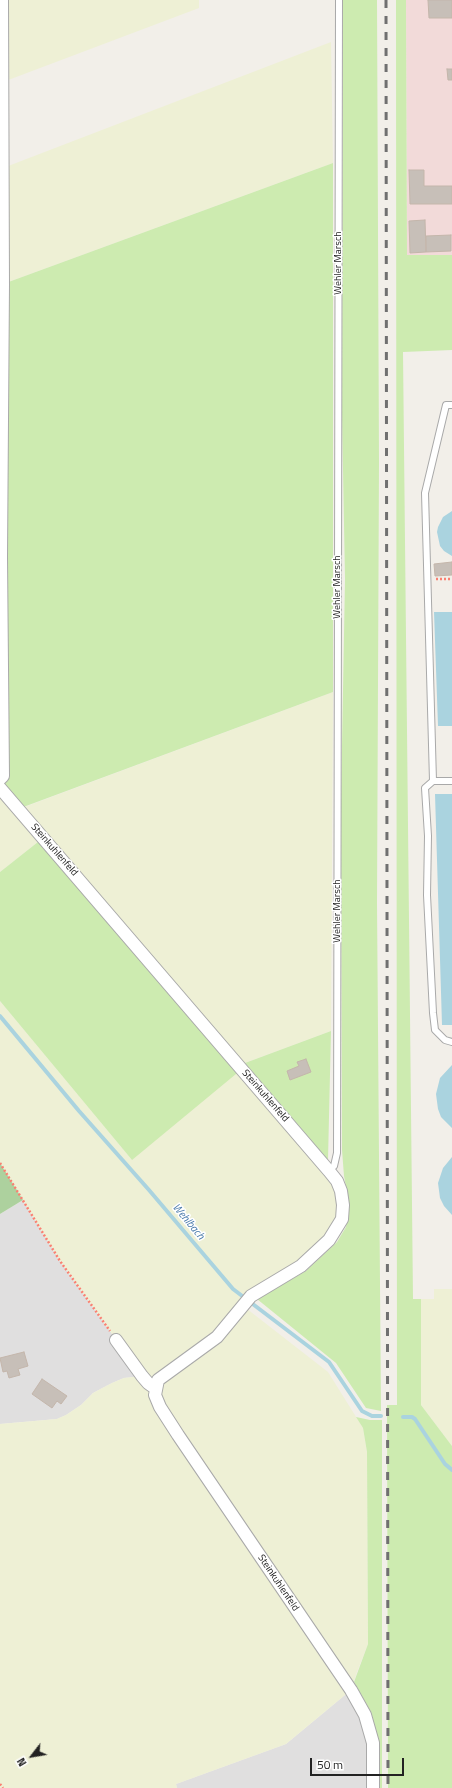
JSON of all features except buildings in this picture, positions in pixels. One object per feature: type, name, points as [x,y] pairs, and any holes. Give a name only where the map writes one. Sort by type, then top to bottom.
[{"type":"street","points":[[0,779],[3,776],[1,557],[3,284],[2,0]]},
{"type":"street","name":"Steinkuhlenfeld","points":[[0,788],[337,1181],[343,1205],[342,1220],[337,1230],[316,1254],[301,1266],[251,1296],[216,1337],[206,1346],[164,1374],[158,1380],[155,1388],[155,1395],[160,1407],[351,1690],[365,1715],[373,1743],[373,1788]]},
{"type":"street","points":[[116,1340],[142,1376],[155,1388]]},
{"type":"lane","name":"Wehler Marsch","points":[[329,1171],[334,1166],[337,1153],[339,0]]},
{"type":"lane","points":[[433,781],[425,493],[446,405],[452,405]]},
{"type":"lane","points":[[452,781],[433,781],[425,788],[428,836],[427,895],[433,1013],[435,1030],[445,1040],[452,1042]]},
{"type":"path","points":[[428,580],[452,579]]},
{"type":"path","points":[[0,1163],[60,1261],[116,1340]]},
{"type":"path","points":[[0,1784],[3,1788]]},
{"type":"shaded area","points":[[406,0],[452,0],[452,255],[407,255]]},
{"type":"shaded area","points":[[23,1200],[60,1261],[142,1376],[124,1378],[112,1383],[93,1393],[81,1405],[57,1419],[0,1424],[0,1214]]},
{"type":"shaded area","points":[[351,1690],[365,1715],[373,1788],[177,1788],[176,1784],[286,1744]]},
{"type":"green space","points":[[2,0],[199,0],[199,8],[3,82]]},
{"type":"green space","points":[[343,0],[377,0],[379,462],[377,903],[381,1411],[366,1408],[336,1363],[257,1299],[306,1271],[337,1242],[346,1227],[349,1203],[344,1176],[342,1150],[341,802],[345,579],[342,415]]},
{"type":"green space","points":[[396,0],[406,0],[407,255],[452,255],[452,350],[403,352],[413,1299],[421,1299],[421,1405],[452,1446],[452,1788],[388,1788],[387,1405],[397,1405]]},
{"type":"green space","points":[[331,42],[333,163],[3,284],[3,168]]},
{"type":"green space","points":[[333,163],[333,692],[18,809],[0,788],[3,284]]},
{"type":"green space","points":[[333,692],[331,1031],[245,1063],[242,1069],[329,1171],[343,1205],[337,1231],[242,1305],[328,1372],[363,1428],[367,1452],[368,1644],[351,1690],[286,1744],[176,1784],[177,1788],[0,1788],[0,1424],[57,1419],[81,1405],[93,1393],[112,1383],[124,1378],[142,1376],[60,1261],[0,1163],[0,1001],[132,1160],[43,838],[0,872],[0,788],[19,809]]},
{"type":"green space","points":[[43,838],[242,1069],[132,1160],[0,1001],[0,872]]},
{"type":"green space","points":[[331,1031],[328,1160],[245,1063]]},
{"type":"green space","points":[[0,1163],[23,1200],[0,1214]]},
{"type":"green space","points":[[434,1289],[452,1289],[452,1446],[421,1405],[421,1299],[434,1299]]},
{"type":"green space","points":[[356,1417],[370,1420],[382,1420],[382,1788],[376,1788],[377,1737],[371,1712],[354,1682],[368,1644],[367,1452],[363,1428]]},
{"type":"water","points":[[452,511],[452,556],[444,551],[440,546],[437,532],[443,517]]},
{"type":"water","points":[[434,612],[452,612],[452,726],[438,726]]},
{"type":"water","points":[[435,794],[452,794],[452,1025],[442,1025]]},
{"type":"water","points":[[452,1065],[452,1128],[441,1117],[438,1109],[436,1094],[440,1078]]},
{"type":"water","points":[[452,1157],[452,1215],[444,1206],[440,1198],[438,1183],[443,1168]]},
{"type":"waterway","name":"Wehlbach","points":[[0,1016],[79,1111],[149,1190],[233,1289],[329,1362],[362,1411],[372,1416],[381,1416]]},
{"type":"waterway","name":"Wehlbach","points":[[403,1417],[412,1417],[415,1419],[445,1464],[452,1470]]},
{"type":"railway","points":[[386,0],[388,1788]]}]
